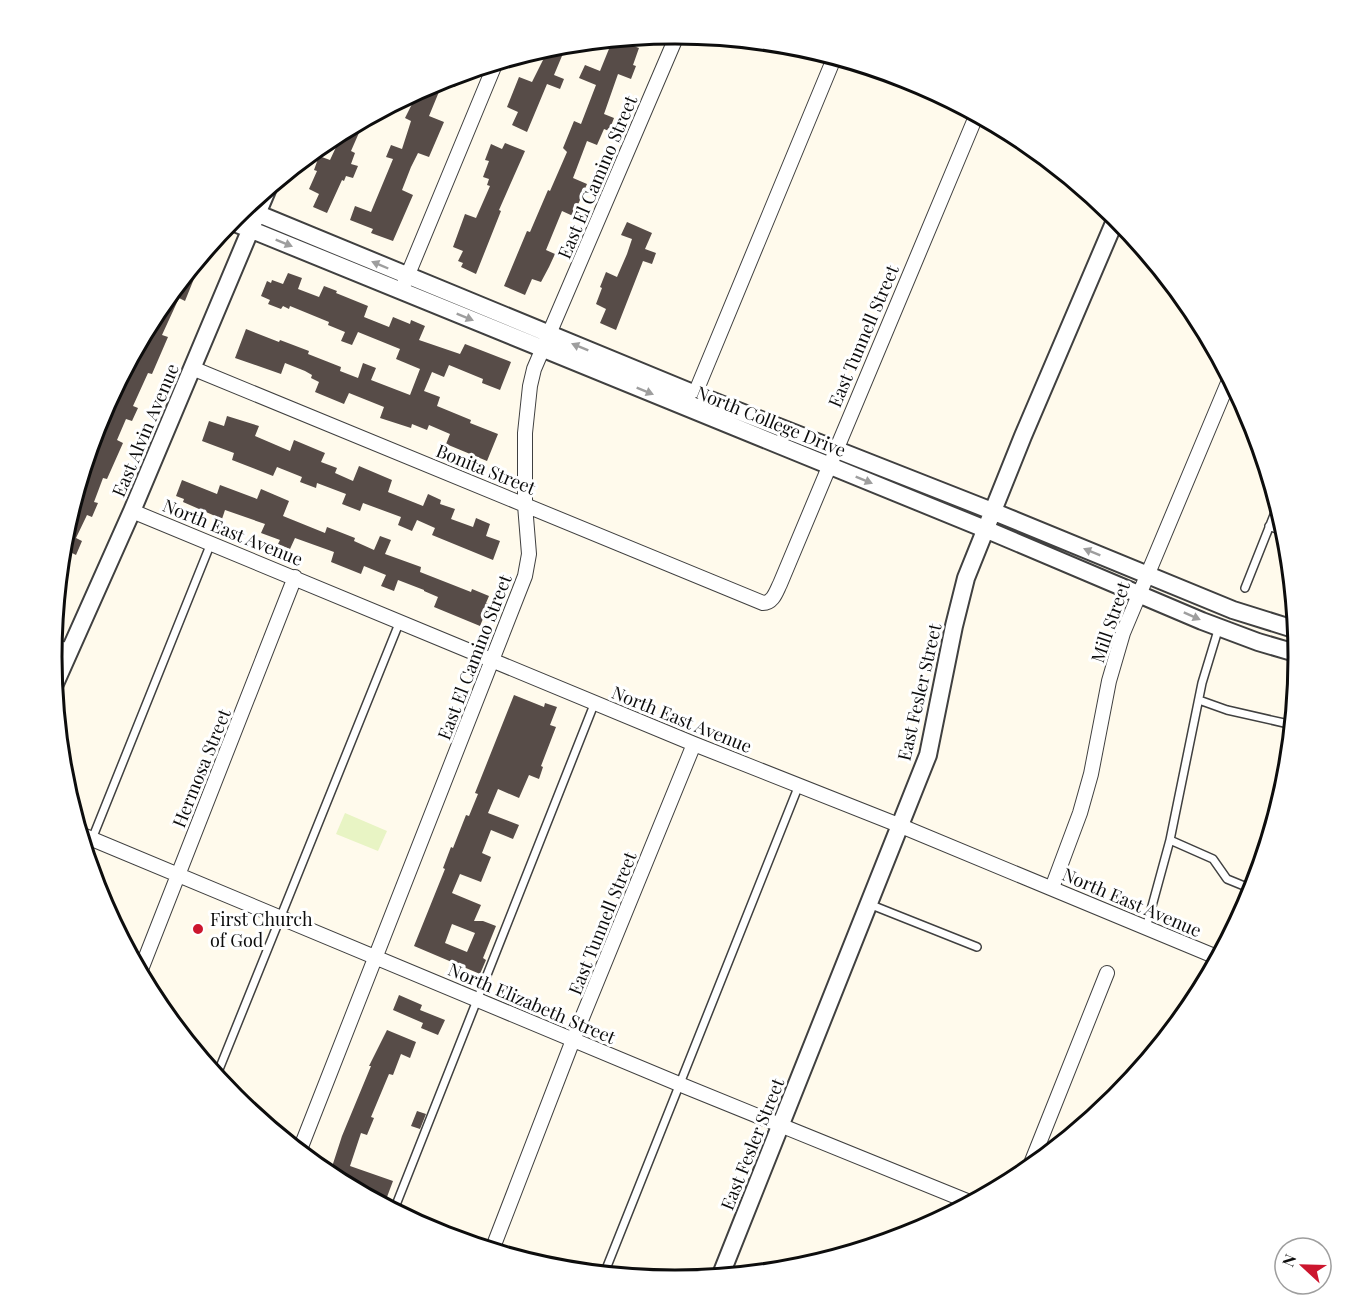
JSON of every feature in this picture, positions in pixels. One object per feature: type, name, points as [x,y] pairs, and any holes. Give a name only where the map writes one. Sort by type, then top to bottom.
[{"type":"street","name":"East El Camino Street","points":[[302,1144],[525,576],[529,554],[525,505],[525,433],[530,386],[546,341],[673,44]]},
{"type":"street","points":[[692,401],[832,64]]},
{"type":"street","points":[[404,283],[492,72]]},
{"type":"street","name":"East Tunnell Street","points":[[766,603],[774,597],[780,584],[974,122]]},
{"type":"street","name":"North College Drive","points":[[253,213],[404,283],[692,401],[828,466],[1219,627],[1289,651]]},
{"type":"street","name":"East Alvin Avenue","points":[[62,667],[132,511],[250,230],[250,216]]},
{"type":"street","name":"North College Drive","points":[[240,225],[404,283]]},
{"type":"street","name":"East Fesler Street","points":[[723,1268],[928,756],[966,578],[1113,227]]},
{"type":"street","name":"Bonita Street","points":[[192,368],[766,603]]},
{"type":"street","name":"Mill Street","points":[[1052,888],[1080,813],[1091,774],[1109,681],[1123,633],[1226,387]]},
{"type":"street","name":"North College Drive","points":[[692,401],[835,449],[1233,610],[1288,627]]},
{"type":"street","name":"North East Avenue","points":[[132,511],[1212,955]]},
{"type":"street","name":"Hermosa Street","points":[[144,963],[295,577]]},
{"type":"street","points":[[62,649],[69,652]]},
{"type":"street","name":"East Tunnell Street","points":[[495,1243],[573,1040],[694,744]]},
{"type":"street","name":"North Elizabeth Street","points":[[90,839],[679,1084],[962,1199]]},
{"type":"street","points":[[1035,1154],[1107,973]]},
{"type":"lane","points":[[1245,588],[1273,518]]},
{"type":"lane","points":[[1269,526],[1275,528]]},
{"type":"lane","points":[[88,832],[211,543]]},
{"type":"lane","points":[[220,1068],[400,621]]},
{"type":"lane","points":[[1146,928],[1170,840],[1199,700],[1219,627]]},
{"type":"lane","points":[[1199,700],[1227,710],[1285,723]]},
{"type":"lane","points":[[397,1203],[595,702]]},
{"type":"lane","points":[[607,1266],[799,786]]},
{"type":"lane","points":[[1170,840],[1213,859],[1227,879],[1244,886]]},
{"type":"lane","points":[[869,904],[977,947]]},
{"type":"green space","points":[[345,813],[387,831],[378,851],[336,834]]},
{"type":"building","points":[[632,45],[639,48],[631,79],[618,74],[604,114],[614,118],[609,131],[604,129],[597,145],[587,141],[573,178],[587,184],[573,216],[562,211],[546,250],[555,254],[541,282],[532,279],[525,295],[504,286],[527,231],[530,232],[567,152],[563,148],[574,121],[581,124],[596,85],[579,78],[585,65],[600,71],[610,48]]},
{"type":"building","points":[[563,54],[554,75],[564,79],[560,89],[547,84],[527,132],[512,125],[518,112],[507,107],[519,77],[532,82],[544,58]]},
{"type":"building","points":[[439,91],[429,116],[444,122],[429,157],[418,153],[411,167],[402,190],[413,195],[393,241],[371,233],[373,229],[350,220],[355,206],[371,212],[393,159],[386,157],[391,145],[402,149],[411,121],[405,118],[412,103]]},
{"type":"building","points":[[359,132],[351,151],[355,153],[351,164],[358,166],[353,178],[346,176],[344,181],[342,180],[327,213],[313,207],[319,194],[309,189],[317,171],[314,170],[318,159],[321,157],[330,160],[336,146]]},
{"type":"building","points":[[505,143],[525,151],[499,210],[501,211],[476,274],[461,267],[463,263],[458,261],[463,251],[453,247],[465,214],[476,218],[490,186],[487,185],[489,179],[483,177],[489,161],[485,160],[491,144],[502,149]]},
{"type":"building","points":[[627,222],[652,233],[645,249],[656,253],[652,264],[643,261],[616,330],[600,323],[606,309],[596,304],[606,272],[617,277],[627,254],[632,239],[621,235]]},
{"type":"building","points":[[288,273],[302,278],[298,289],[319,297],[324,286],[337,291],[336,293],[368,306],[364,317],[389,327],[393,317],[410,324],[411,320],[425,326],[419,340],[460,354],[465,344],[511,362],[500,390],[482,383],[483,379],[449,365],[444,377],[432,372],[424,391],[440,397],[437,406],[498,434],[487,461],[446,444],[450,434],[429,425],[427,430],[412,424],[411,428],[380,418],[384,407],[349,393],[344,404],[315,392],[319,382],[305,371],[285,363],[281,374],[235,358],[246,329],[309,351],[308,354],[341,367],[340,371],[358,378],[363,363],[376,368],[371,380],[410,395],[420,369],[396,359],[400,349],[358,332],[352,345],[341,341],[345,332],[328,325],[329,322],[290,306],[289,309],[283,306],[281,309],[268,304],[270,300],[261,296],[267,281],[271,283],[272,280],[283,284]]},
{"type":"building","points":[[195,276],[185,301],[179,298],[162,335],[168,337],[152,374],[148,373],[133,406],[138,408],[132,421],[126,419],[117,440],[123,443],[107,479],[103,478],[94,502],[98,503],[92,517],[87,515],[76,538],[82,541],[76,555],[72,553],[71,556],[83,498],[95,460],[125,386],[165,316]]},
{"type":"building","points":[[227,416],[259,426],[255,436],[290,451],[294,440],[325,453],[321,462],[337,468],[335,473],[353,481],[359,466],[392,480],[388,492],[423,506],[428,494],[441,500],[440,504],[455,509],[451,519],[473,527],[476,518],[490,524],[486,536],[500,541],[493,560],[432,535],[435,528],[417,520],[412,531],[398,525],[401,517],[363,503],[360,511],[342,504],[346,494],[317,483],[316,488],[300,482],[302,477],[277,467],[273,476],[232,460],[234,453],[202,441],[209,421],[224,426]]},
{"type":"building","points":[[182,480],[217,494],[220,485],[257,499],[261,489],[289,501],[283,516],[325,533],[327,527],[355,538],[354,541],[374,550],[380,536],[391,540],[385,554],[421,567],[420,572],[471,592],[472,589],[489,596],[486,603],[489,604],[480,626],[434,607],[438,597],[424,590],[398,580],[394,591],[381,586],[386,575],[364,566],[361,574],[331,562],[334,552],[295,538],[290,549],[278,544],[280,540],[261,533],[265,524],[225,510],[222,519],[183,502],[184,499],[176,496]]},
{"type":"building","points":[[514,695],[544,707],[545,703],[557,707],[550,725],[556,727],[541,766],[543,767],[539,779],[529,775],[519,798],[498,789],[488,813],[519,825],[513,839],[491,830],[482,853],[491,857],[481,882],[460,874],[452,893],[481,905],[474,921],[483,921],[496,926],[483,958],[486,960],[480,974],[414,946],[445,869],[443,868],[451,847],[453,848],[466,815],[469,816],[478,794],[475,793]],"holes":[[[452,924],[475,933],[467,952],[445,943]]]},
{"type":"building","points":[[399,995],[422,1005],[420,1010],[445,1020],[438,1035],[421,1028],[423,1023],[393,1010]]},
{"type":"building","points":[[387,1030],[416,1042],[410,1058],[401,1054],[393,1075],[389,1074],[371,1117],[374,1118],[367,1135],[361,1133],[350,1166],[393,1181],[387,1198],[332,1165],[371,1066],[369,1066]]},
{"type":"building","points":[[417,1111],[426,1114],[420,1129],[411,1126]]},
{"type":"place","name":"First Church of God","points":[[198,929]]}]
